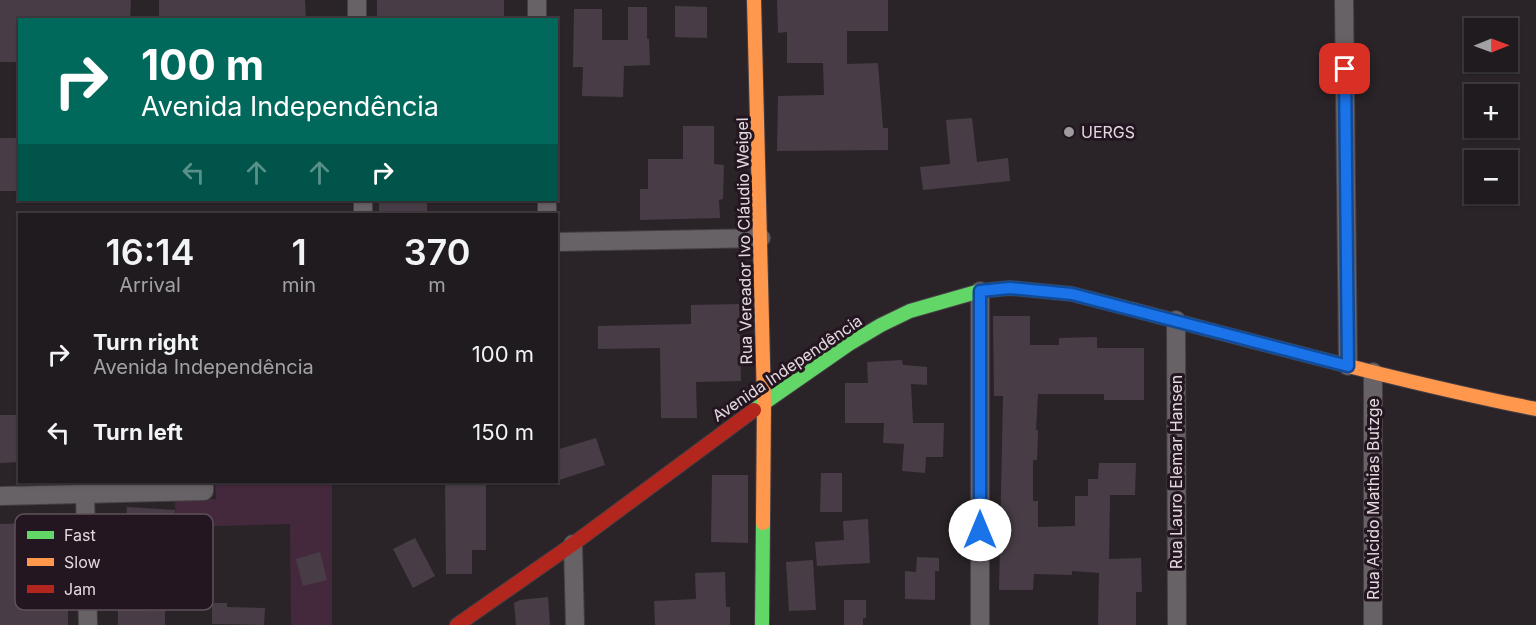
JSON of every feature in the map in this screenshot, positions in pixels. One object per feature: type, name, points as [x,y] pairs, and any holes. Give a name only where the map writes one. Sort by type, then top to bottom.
[{"type":"main road","name":"Rua Vereador Ivo Cláudio Weigel","points":[[754,0],[764,402],[762,625]]},
{"type":"main road","name":"Avenida Independência","points":[[457,625],[573,544],[764,402],[849,344],[880,325],[910,311],[980,291],[1010,288],[1072,294],[1348,366],[1536,409]]},
{"type":"street","points":[[357,0],[357,18]]},
{"type":"street","points":[[537,0],[537,18]]},
{"type":"street","points":[[1344,0],[1348,366]]},
{"type":"street","points":[[558,242],[761,238]]},
{"type":"street","points":[[980,291],[980,625]]},
{"type":"street","name":"Rua Lauro Elemar Hansen","points":[[1176,320],[1177,625]]},
{"type":"street","name":"Rua Alcido Mathias Butzge","points":[[1373,372],[1373,625]]},
{"type":"street","points":[[0,496],[85,494],[204,486]]},
{"type":"street","points":[[85,494],[85,514]]},
{"type":"street","points":[[573,544],[575,625]]},
{"type":"street","points":[[88,610],[88,625]]},
{"type":"shaded area","points":[[215,483],[332,483],[332,625],[291,625],[290,524],[213,526],[213,514],[176,514],[175,501],[216,499]]},
{"type":"building","points":[[0,0],[131,0],[130,18],[18,18],[18,62],[0,62]]},
{"type":"building","points":[[159,0],[305,0],[306,18],[159,18]]},
{"type":"building","points":[[377,0],[504,0],[504,18],[377,18]]},
{"type":"building","points":[[777,0],[888,0],[888,31],[847,31],[847,64],[878,63],[883,128],[888,128],[888,150],[777,151],[778,96],[824,95],[823,63],[787,63],[787,32],[778,33]]},
{"type":"building","points":[[675,6],[707,7],[707,38],[675,37]]},
{"type":"building","points":[[628,7],[647,7],[650,65],[624,66],[623,97],[582,96],[583,67],[573,67],[574,9],[602,9],[602,40],[628,40]]},
{"type":"building","points":[[972,118],[977,162],[1008,158],[1010,181],[923,190],[920,167],[950,164],[946,120]]},
{"type":"building","points":[[683,126],[714,126],[714,164],[724,165],[723,199],[719,200],[720,218],[640,220],[640,189],[648,189],[648,159],[683,159]]},
{"type":"building","points":[[0,138],[18,138],[18,191],[0,191]]},
{"type":"building","points":[[379,201],[427,201],[427,213],[379,213]]},
{"type":"building","points":[[739,304],[741,381],[696,382],[697,418],[661,418],[660,348],[598,349],[598,326],[691,324],[691,305]]},
{"type":"building","points":[[993,316],[1030,316],[1030,345],[1059,345],[1059,338],[1097,337],[1097,348],[1144,348],[1144,400],[1104,400],[1104,394],[1038,394],[1037,460],[1033,460],[1033,501],[1038,501],[1038,527],[1075,526],[1075,496],[1088,496],[1088,479],[1098,479],[1099,463],[1136,463],[1135,495],[1110,495],[1109,559],[1141,558],[1142,592],[1136,592],[1136,625],[1098,625],[1099,573],[1072,571],[1072,575],[1034,574],[1033,590],[999,590],[1003,396],[994,396]]},
{"type":"building","points":[[902,360],[903,365],[927,367],[927,385],[911,384],[913,423],[944,423],[943,457],[926,457],[925,473],[902,471],[904,444],[883,443],[884,423],[845,423],[845,383],[868,383],[867,362]]},
{"type":"building","points":[[0,415],[18,415],[18,462],[0,463]]},
{"type":"building","points":[[596,438],[605,465],[558,480],[558,449]]},
{"type":"building","points":[[821,473],[842,473],[842,512],[820,512]]},
{"type":"building","points":[[712,475],[748,475],[748,543],[711,542]]},
{"type":"building","points":[[445,483],[486,483],[486,550],[472,550],[472,574],[446,574]]},
{"type":"building","points":[[127,507],[175,510],[175,514],[126,514]]},
{"type":"building","points":[[868,519],[870,563],[817,566],[815,542],[844,540],[843,521]]},
{"type":"building","points":[[0,524],[15,524],[15,610],[68,610],[68,625],[0,625]]},
{"type":"building","points":[[415,538],[435,576],[413,588],[393,549]]},
{"type":"building","points":[[320,552],[327,580],[303,586],[296,559]]},
{"type":"building","points":[[917,557],[939,558],[939,571],[935,571],[935,600],[905,599],[905,571],[916,572]]},
{"type":"building","points":[[813,560],[816,610],[789,611],[786,562]]},
{"type":"building","points":[[725,572],[726,607],[730,607],[730,625],[655,625],[654,601],[696,599],[695,573]]},
{"type":"building","points":[[548,597],[550,625],[516,625],[514,603],[520,600]]},
{"type":"building","points":[[844,600],[866,600],[866,618],[863,618],[863,625],[844,625]]},
{"type":"building","points":[[213,603],[227,603],[227,607],[265,608],[264,625],[212,624]]},
{"type":"building","points":[[118,610],[165,610],[165,625],[118,625]]},
{"type":"traffic: fast","points":[[754,410],[849,344],[881,325],[910,311],[980,291],[1010,288],[1072,294],[1134,310]]},
{"type":"traffic: fast","points":[[762,625],[763,523]]},
{"type":"traffic: slow","points":[[754,0],[764,402],[763,523]]},
{"type":"traffic: slow","points":[[1134,310],[1385,375],[1536,409]]},
{"type":"traffic: jam","points":[[457,625],[573,544],[754,410]]},
{"type":"place","name":"UERGS","points":[[1069,132]]},
{"type":"route","points":[[980,530],[980,291],[1010,288],[1072,294],[1348,366],[1345,69]]}]
